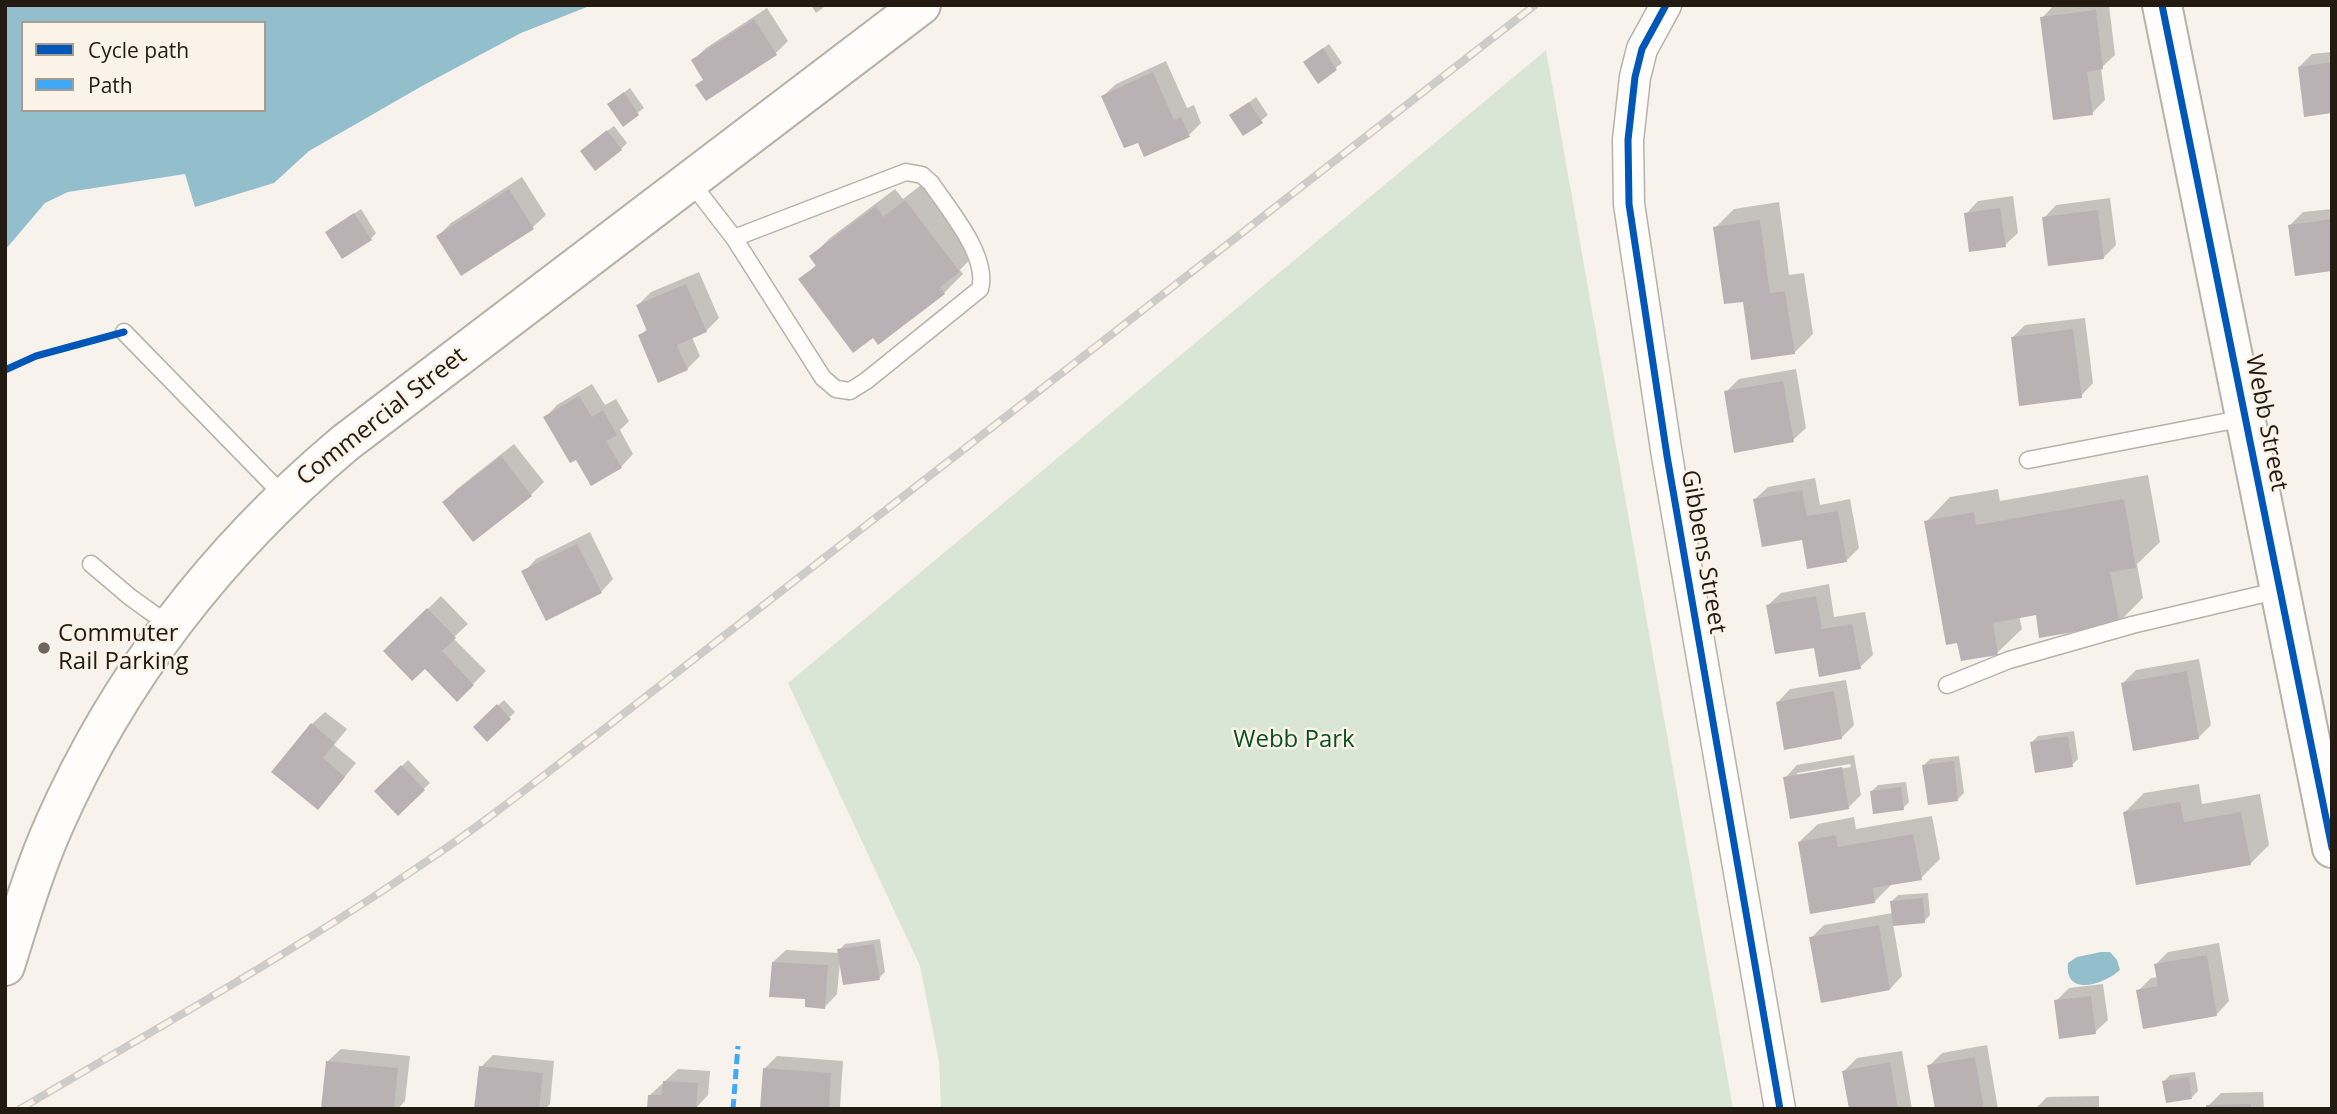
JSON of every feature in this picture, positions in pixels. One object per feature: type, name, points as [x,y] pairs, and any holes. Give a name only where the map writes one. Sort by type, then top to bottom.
[{"type":"main road","name":"Commercial Street","points":[[5,965],[25,900],[54,826],[108,719],[169,625],[229,554],[284,496],[345,443],[921,5]]},
{"type":"main road","name":"Webb Street","points":[[2162,5],[2332,848]]},
{"type":"street","name":"Gibbens Street","points":[[1666,5],[1642,49],[1635,77],[1628,140],[1629,204],[1667,456],[1780,1109]]},
{"type":"lane","points":[[690,181],[734,238],[823,378],[836,389],[850,391],[980,289],[982,279],[973,247],[931,183],[922,175],[906,172],[734,238]]},
{"type":"lane","points":[[124,332],[284,496]]},
{"type":"lane","points":[[2028,460],[2245,418]]},
{"type":"lane","points":[[91,564],[169,625]]},
{"type":"lane","points":[[1947,685],[2021,657],[2132,625],[2280,590]]},
{"type":"green space","name":"Webb Park","points":[[1546,50],[1733,1109],[941,1109],[939,1061],[920,966],[788,683]]},
{"type":"water","points":[[5,5],[592,5],[521,33],[422,86],[309,151],[274,183],[195,207],[185,174],[68,192],[45,203],[5,250]]},
{"type":"water","points":[[2110,952],[2117,960],[2120,970],[2096,983],[2087,985],[2072,981],[2068,974],[2068,963],[2077,957]]},
{"type":"building","points":[[2096,10],[2103,69],[2087,72],[2093,115],[2053,120],[2040,17]]},
{"type":"building","points":[[754,19],[777,55],[706,101],[695,85],[703,80],[691,60]]},
{"type":"building","points":[[1323,48],[1337,70],[1318,84],[1303,62]]},
{"type":"building","points":[[2332,62],[2332,113],[2304,117],[2298,67]]},
{"type":"building","points":[[1153,72],[1174,120],[1181,117],[1190,137],[1144,157],[1138,143],[1124,148],[1101,96]]},
{"type":"building","points":[[624,92],[639,115],[623,127],[607,104]]},
{"type":"building","points":[[1249,102],[1263,123],[1243,136],[1229,115]]},
{"type":"building","points":[[607,130],[622,150],[595,171],[580,151]]},
{"type":"building","points":[[509,189],[534,229],[461,276],[436,236]]},
{"type":"building","points":[[905,200],[960,272],[940,287],[945,294],[878,345],[873,338],[853,353],[798,279],[816,266],[809,256],[876,206],[883,217]]},
{"type":"building","points":[[2000,208],[2006,247],[1969,252],[1964,213]]},
{"type":"building","points":[[2098,210],[2104,259],[2048,266],[2042,217]]},
{"type":"building","points":[[354,213],[372,240],[342,259],[325,232]]},
{"type":"building","points":[[2332,219],[2332,271],[2295,276],[2288,225]]},
{"type":"building","points":[[1760,220],[1770,293],[1785,291],[1795,354],[1751,360],[1743,302],[1724,304],[1713,227]]},
{"type":"building","points":[[686,284],[707,332],[677,345],[688,370],[658,383],[638,335],[647,331],[636,305]]},
{"type":"building","points":[[2073,329],[2082,398],[2019,406],[2011,337]]},
{"type":"building","points":[[1783,381],[1794,442],[1734,453],[1724,391]]},
{"type":"building","points":[[579,396],[592,417],[603,410],[617,435],[606,441],[622,468],[591,486],[576,460],[570,463],[543,417]]},
{"type":"building","points":[[501,456],[532,496],[473,542],[442,502]]},
{"type":"building","points":[[1802,490],[1807,516],[1838,511],[1847,562],[1807,569],[1802,540],[1762,547],[1753,499]]},
{"type":"building","points":[[2124,499],[2136,568],[2110,572],[2120,624],[2039,638],[2036,615],[1993,623],[1998,655],[1961,661],[1957,643],[1946,645],[1924,521],[1974,512],[1976,525]]},
{"type":"building","points":[[577,544],[602,593],[546,621],[521,571]]},
{"type":"building","points":[[1816,596],[1822,629],[1852,624],[1861,669],[1819,677],[1814,648],[1775,654],[1766,605]]},
{"type":"building","points":[[427,608],[456,638],[442,651],[474,685],[457,702],[425,669],[412,681],[383,651]]},
{"type":"building","points":[[2187,671],[2199,739],[2133,751],[2121,683]]},
{"type":"building","points":[[1834,691],[1842,739],[1784,750],[1776,702]]},
{"type":"building","points":[[497,704],[511,719],[487,742],[473,727]]},
{"type":"building","points":[[311,723],[335,743],[323,758],[345,777],[318,810],[271,772]]},
{"type":"building","points":[[2068,736],[2073,767],[2035,773],[2030,742]]},
{"type":"building","points":[[1954,761],[1958,801],[1928,805],[1922,765]]},
{"type":"building","points":[[401,765],[425,790],[398,816],[374,791]]},
{"type":"building","points":[[1842,767],[1849,809],[1790,819],[1783,777]]},
{"type":"building","points":[[1901,787],[1904,810],[1873,814],[1870,791]]},
{"type":"building","points":[[2180,802],[2184,822],[2241,812],[2251,865],[2136,885],[2123,812]]},
{"type":"building","points":[[1913,834],[1922,880],[1873,888],[1875,903],[1810,914],[1798,842],[1836,835],[1838,847]]},
{"type":"building","points":[[1923,898],[1925,923],[1893,926],[1890,901]]},
{"type":"building","points":[[1879,925],[1890,990],[1821,1003],[1809,937]]},
{"type":"building","points":[[874,944],[880,980],[843,985],[837,949]]},
{"type":"building","points":[[2207,955],[2217,1016],[2143,1029],[2136,990],[2158,986],[2154,964]]},
{"type":"building","points":[[772,962],[828,965],[825,1009],[805,1007],[805,999],[769,997]]},
{"type":"building","points":[[2091,996],[2096,1034],[2059,1039],[2054,1000]]},
{"type":"building","points":[[1975,1057],[1984,1109],[1935,1109],[1927,1065]]},
{"type":"building","points":[[326,1061],[398,1068],[394,1109],[321,1108]]},
{"type":"building","points":[[1890,1062],[1898,1109],[1849,1109],[1842,1071]]},
{"type":"building","points":[[479,1066],[543,1073],[539,1109],[474,1109]]},
{"type":"building","points":[[763,1068],[831,1073],[829,1109],[760,1109]]},
{"type":"building","points":[[2189,1077],[2192,1099],[2166,1103],[2162,1081]]},
{"type":"building","points":[[663,1081],[698,1083],[696,1109],[647,1109],[648,1095],[662,1095]]},
{"type":"building","points":[[2251,1104],[2251,1109],[2206,1109],[2206,1105]]},
{"type":"railway","points":[[20,1109],[275,959],[375,896],[513,800],[1535,5]]},
{"type":"marked path","points":[[733,1109],[738,1046]]},
{"type":"cycle path","points":[[1666,5],[1642,49],[1635,77],[1628,140],[1629,204],[1667,456],[1780,1109]]},
{"type":"cycle path","points":[[2162,5],[2332,848]]},
{"type":"cycle path","points":[[5,370],[36,356],[124,332]]},
{"type":"place","name":"Commuter Rail Parking","points":[[44,648]]}]
